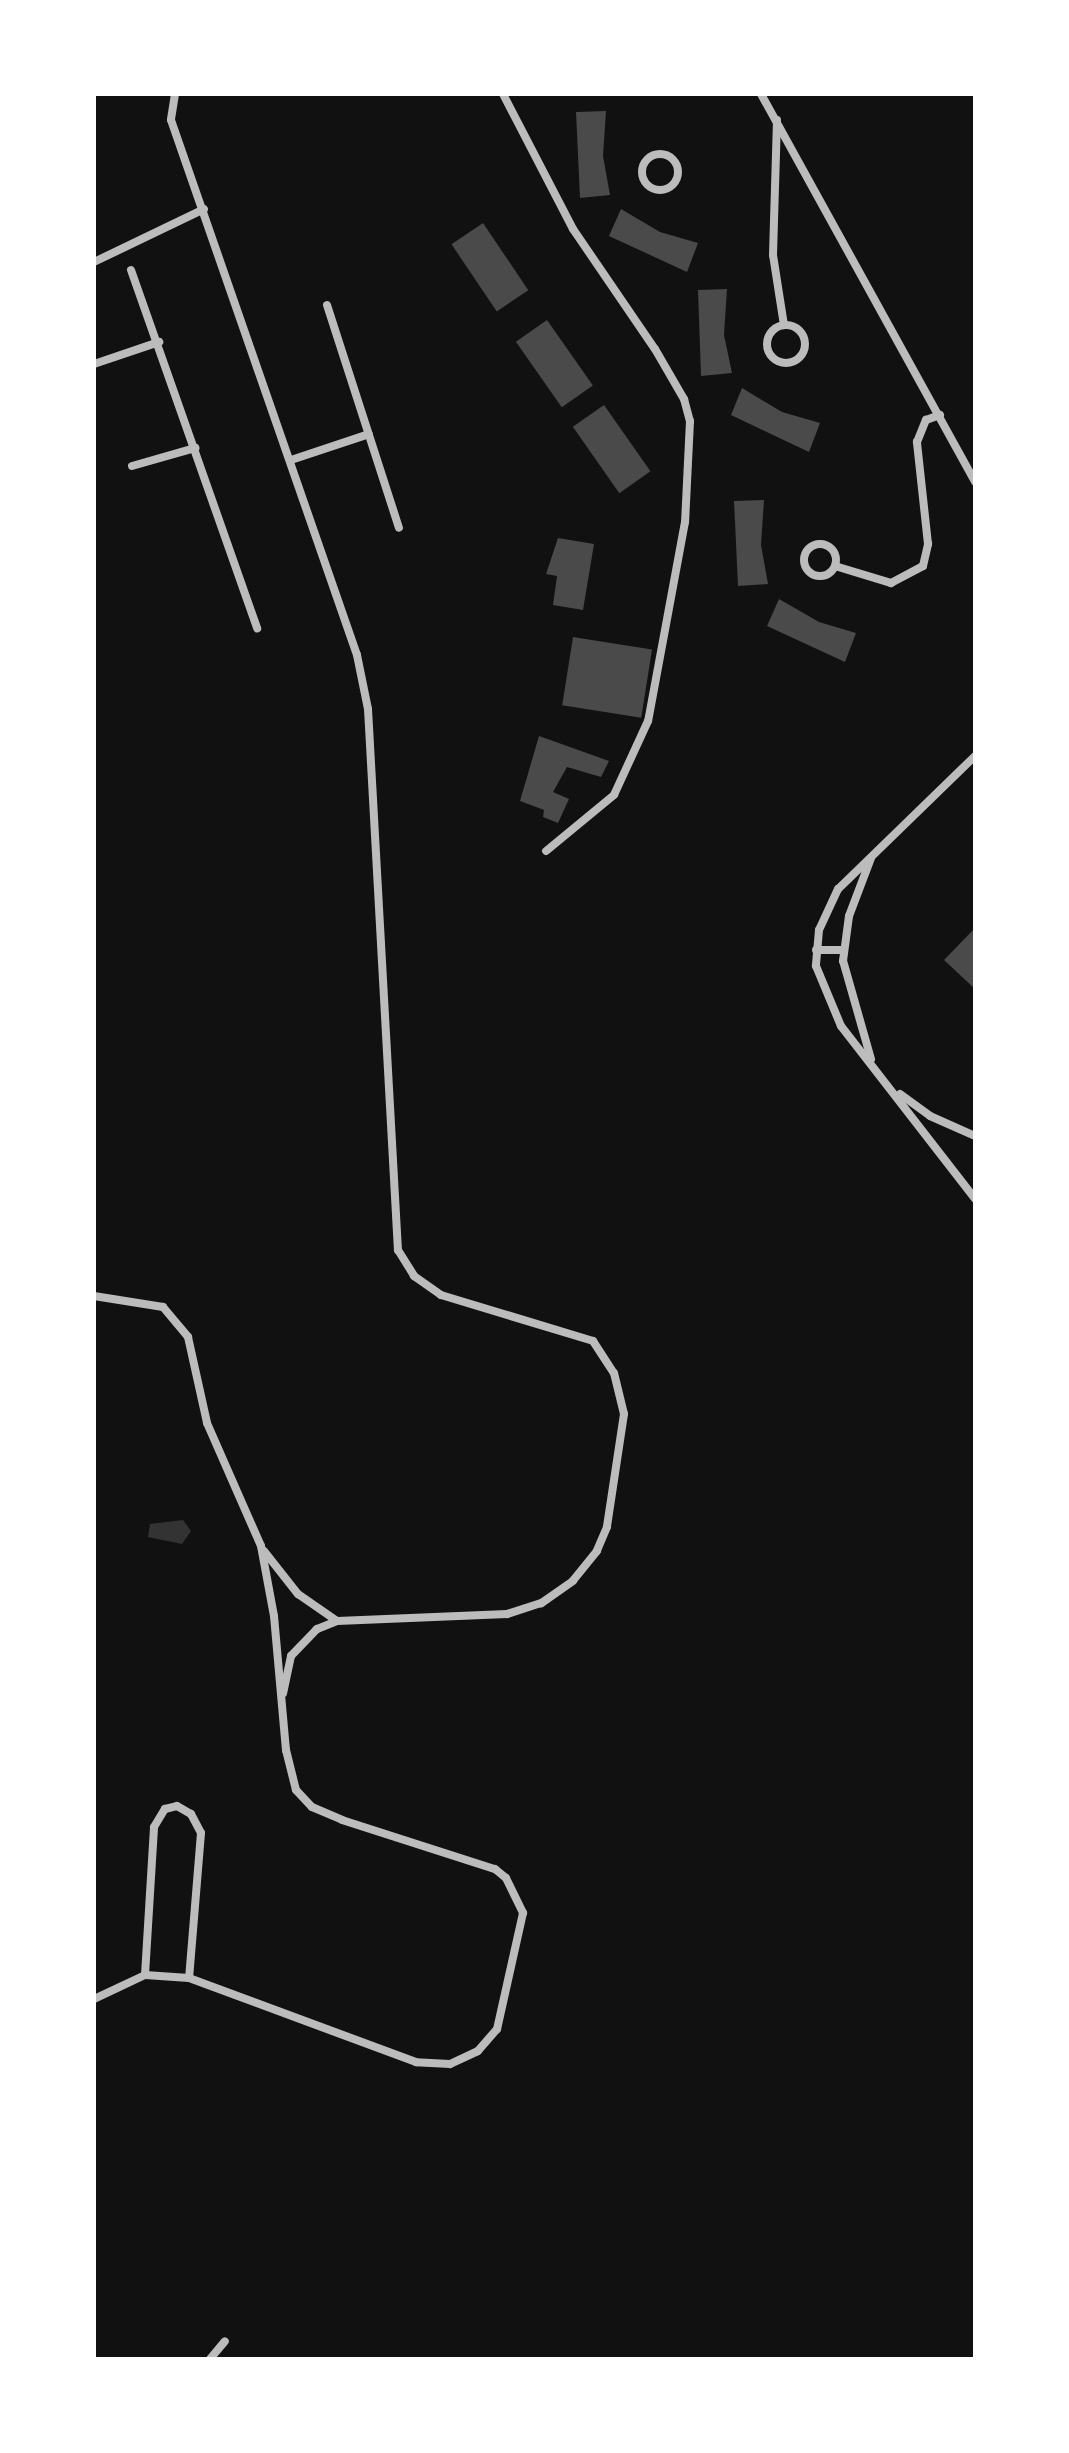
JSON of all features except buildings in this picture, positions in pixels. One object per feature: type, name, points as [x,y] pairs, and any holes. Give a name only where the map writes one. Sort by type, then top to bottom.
[{"type":"street","points":[[175,94],[171,120],[357,655],[368,709],[398,1250],[414,1276],[441,1295],[593,1341],[614,1373],[624,1414],[607,1527],[585,1568],[559,1591],[524,1610],[491,1617],[337,1621],[317,1629],[297,1646],[285,1674],[283,1693]]},
{"type":"street","points":[[503,94],[573,229],[655,349],[684,399],[690,421],[685,522],[648,721],[614,795],[546,851]]},
{"type":"street","points":[[761,94],[975,482]]},
{"type":"street","points":[[777,120],[773,255],[784,325]]},
{"type":"street","points":[[656,154],[669,156],[677,165],[678,178],[665,190],[652,189],[642,174],[645,162],[656,154]]},
{"type":"street","points":[[94,262],[204,209]]},
{"type":"street","points":[[131,270],[159,342],[257,628]]},
{"type":"street","points":[[327,305],[399,528]]},
{"type":"street","points":[[784,325],[796,328],[805,340],[803,354],[792,363],[773,359],[767,346],[769,334],[784,325]]},
{"type":"street","points":[[94,364],[159,342]]},
{"type":"street","points":[[835,566],[891,583],[923,566],[928,544],[917,442],[926,420],[940,415]]},
{"type":"street","points":[[291,460],[369,434]]},
{"type":"street","points":[[132,466],[195,448]]},
{"type":"street","points":[[814,544],[826,544],[835,554],[835,566],[826,575],[813,575],[804,566],[805,553],[814,544]]},
{"type":"street","points":[[975,756],[838,889],[824,912],[816,950],[827,1001],[975,1199]]},
{"type":"street","points":[[871,1059],[848,991],[843,950],[872,857]]},
{"type":"street","points":[[816,950],[843,950]]},
{"type":"street","points":[[887,1084],[930,1116],[975,1136]]},
{"type":"street","points":[[94,1296],[143,1300],[178,1319],[188,1337],[207,1423],[261,1546],[298,1594],[337,1621]]},
{"type":"street","points":[[94,1999],[145,1975],[189,1978],[416,2062],[450,2064],[465,2058],[490,2042],[497,2029],[523,1913],[506,1878],[495,1869],[342,1820],[305,1802],[289,1767],[283,1693],[261,1546]]},
{"type":"street","points":[[145,1975],[154,1827],[165,1809],[177,1806],[191,1814],[201,1833],[189,1978]]},
{"type":"street","points":[[210,2359],[225,2341]]},
{"type":"shaded area","points":[[183,1520],[191,1531],[182,1544],[148,1537],[150,1524]]}]
